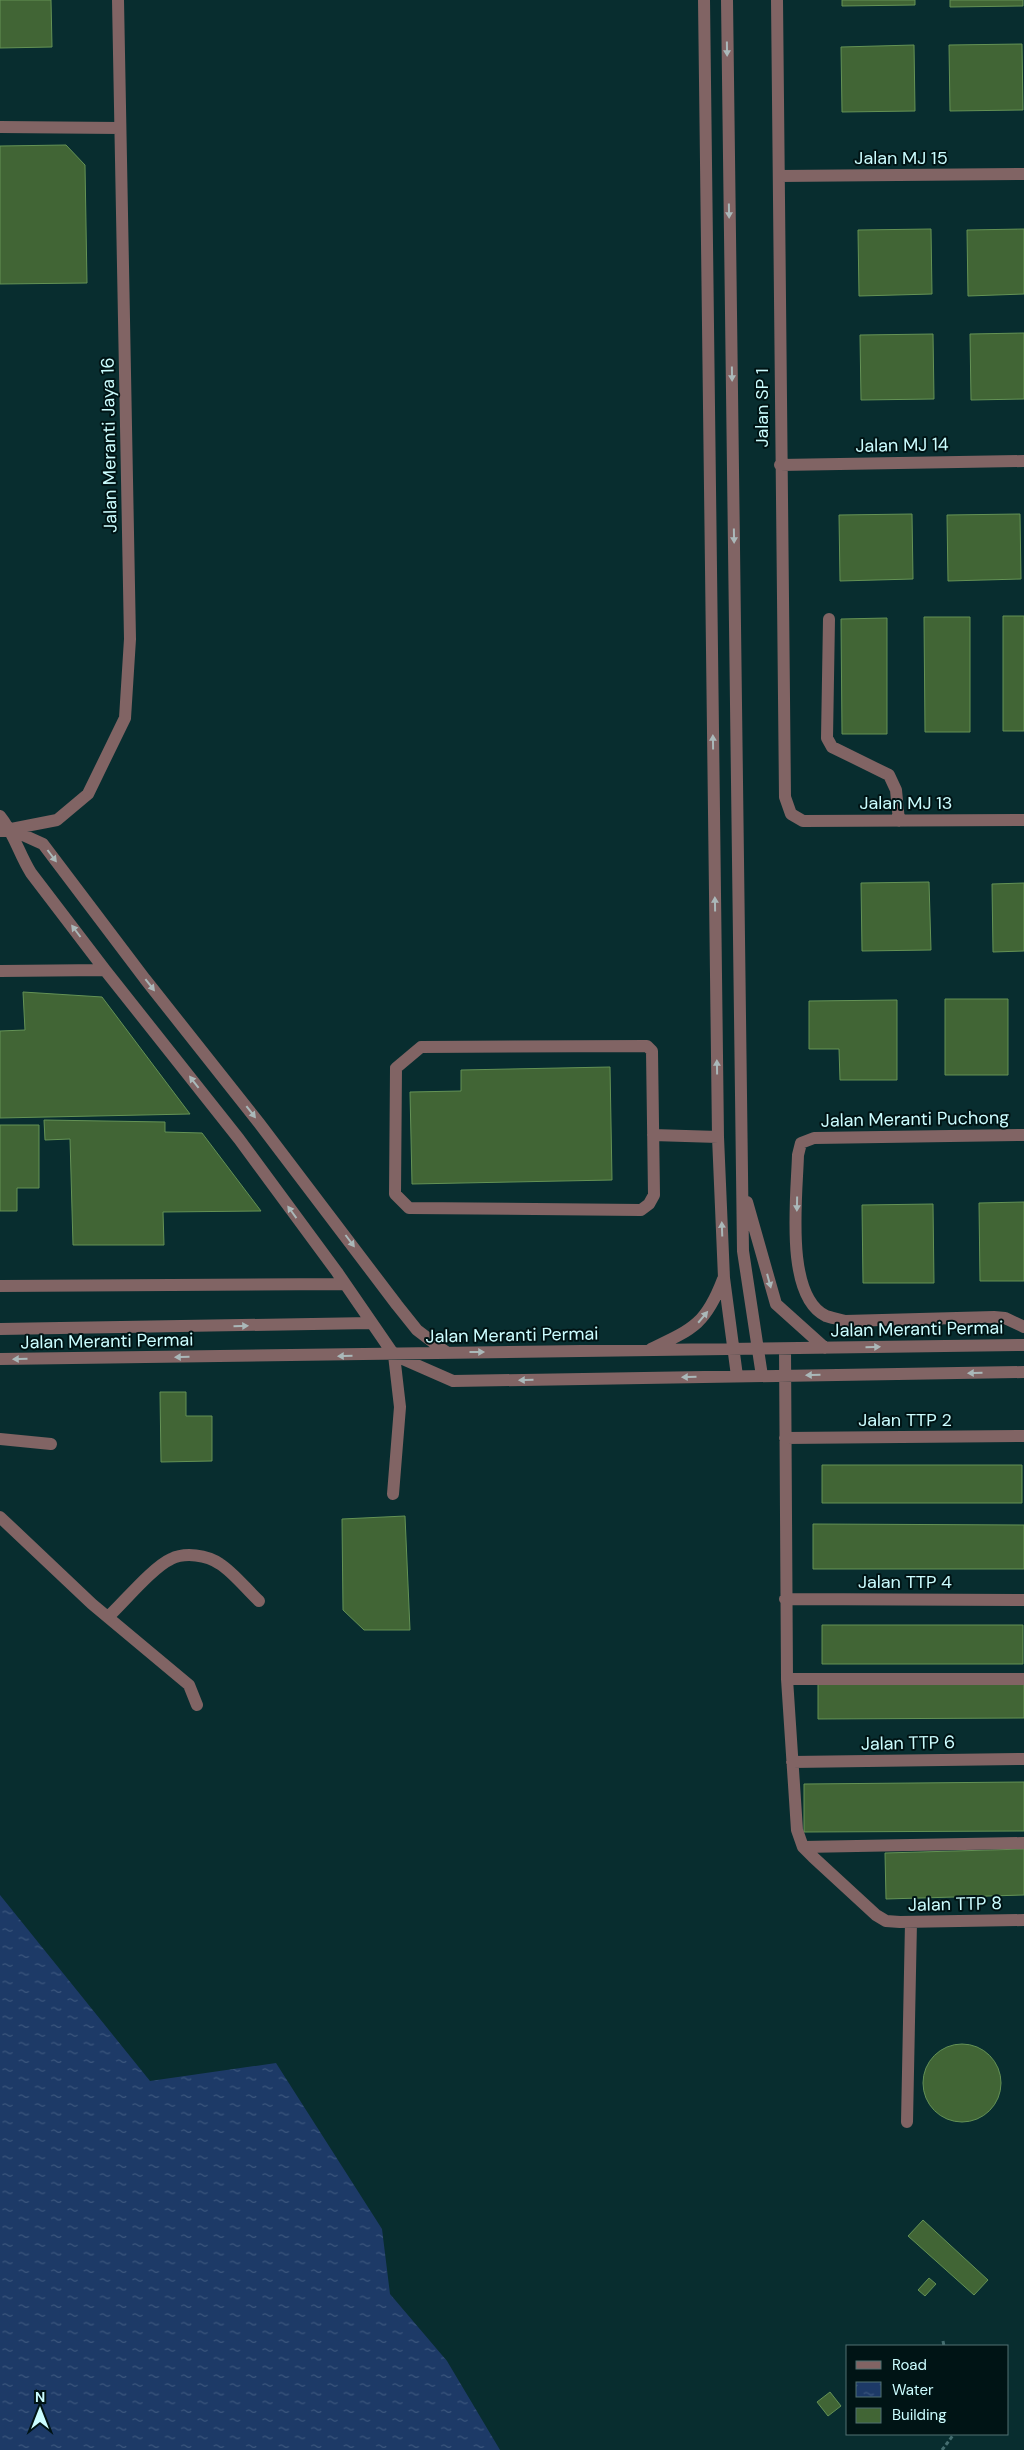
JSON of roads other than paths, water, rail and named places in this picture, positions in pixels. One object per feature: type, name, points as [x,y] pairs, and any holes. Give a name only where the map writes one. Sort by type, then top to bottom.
[{"type":"street","name":"Jalan Meranti Jaya 16","points":[[6,830],[57,820],[88,794],[125,718],[130,640],[118,0]]},
{"type":"street","points":[[704,0],[718,1137],[724,1278],[737,1376]]},
{"type":"street","points":[[727,0],[743,1251],[762,1376]]},
{"type":"street","name":"Jalan SP 1","points":[[777,0],[780,465],[785,796],[791,814]]},
{"type":"street","points":[[0,127],[120,128]]},
{"type":"street","name":"Jalan MJ 15","points":[[779,176],[1024,174]]},
{"type":"street","name":"Jalan MJ 14","points":[[780,465],[1024,461]]},
{"type":"street","points":[[829,620],[827,738],[832,747],[889,775],[896,790],[899,820]]},
{"type":"street","name":"Jalan MJ 13","points":[[791,814],[803,821],[1024,820]]},
{"type":"street","points":[[0,816],[6,830],[32,873],[105,970],[239,1139],[345,1284],[394,1355],[400,1407],[393,1494]]},
{"type":"street","points":[[6,830],[43,844],[397,1305],[417,1330],[446,1352]]},
{"type":"street","points":[[0,971],[105,970]]},
{"type":"street","points":[[646,1046],[652,1050],[654,1135],[654,1195],[649,1204],[641,1210],[409,1208],[395,1194],[396,1068],[421,1047],[646,1046]]},
{"type":"street","points":[[654,1135],[718,1137]]},
{"type":"street","name":"Jalan Meranti Puchong","points":[[1024,1135],[814,1138],[802,1143],[798,1155],[799,1276],[812,1303],[825,1315],[845,1321],[994,1317],[1005,1318],[1024,1327]]},
{"type":"street","points":[[742,1183],[776,1304],[825,1348]]},
{"type":"street","points":[[647,1351],[689,1331],[705,1317],[724,1278]]},
{"type":"street","points":[[0,1286],[345,1284]]},
{"type":"street","name":"Jalan Meranti Permai","points":[[0,1329],[371,1322]]},
{"type":"street","name":"Jalan Meranti Permai","points":[[0,1359],[394,1355],[446,1352],[647,1351],[1024,1344]]},
{"type":"street","points":[[785,1348],[785,1598],[787,1679],[798,1830],[803,1847],[1024,1843]]},
{"type":"street","points":[[394,1355],[453,1381],[1024,1372]]},
{"type":"street","name":"Jalan TTP 2","points":[[785,1438],[1024,1436]]},
{"type":"street","points":[[0,1439],[51,1444]]},
{"type":"street","points":[[0,1517],[108,1617],[189,1685],[197,1705]]},
{"type":"street","points":[[108,1617],[160,1566],[171,1559],[184,1555],[205,1558],[220,1564],[259,1602]]},
{"type":"street","name":"Jalan TTP 4","points":[[785,1598],[1024,1600]]},
{"type":"street","points":[[787,1679],[1024,1679]]},
{"type":"street","name":"Jalan TTP 6","points":[[792,1762],[1024,1759]]},
{"type":"street","name":"Jalan TTP 8","points":[[803,1847],[876,1915],[886,1921],[1024,1920]]},
{"type":"street","points":[[907,2122],[911,1922]]},
{"type":"water","points":[[0,1895],[150,2081],[276,2063],[382,2229],[390,2294],[447,2361],[500,2450],[0,2450]]}]
